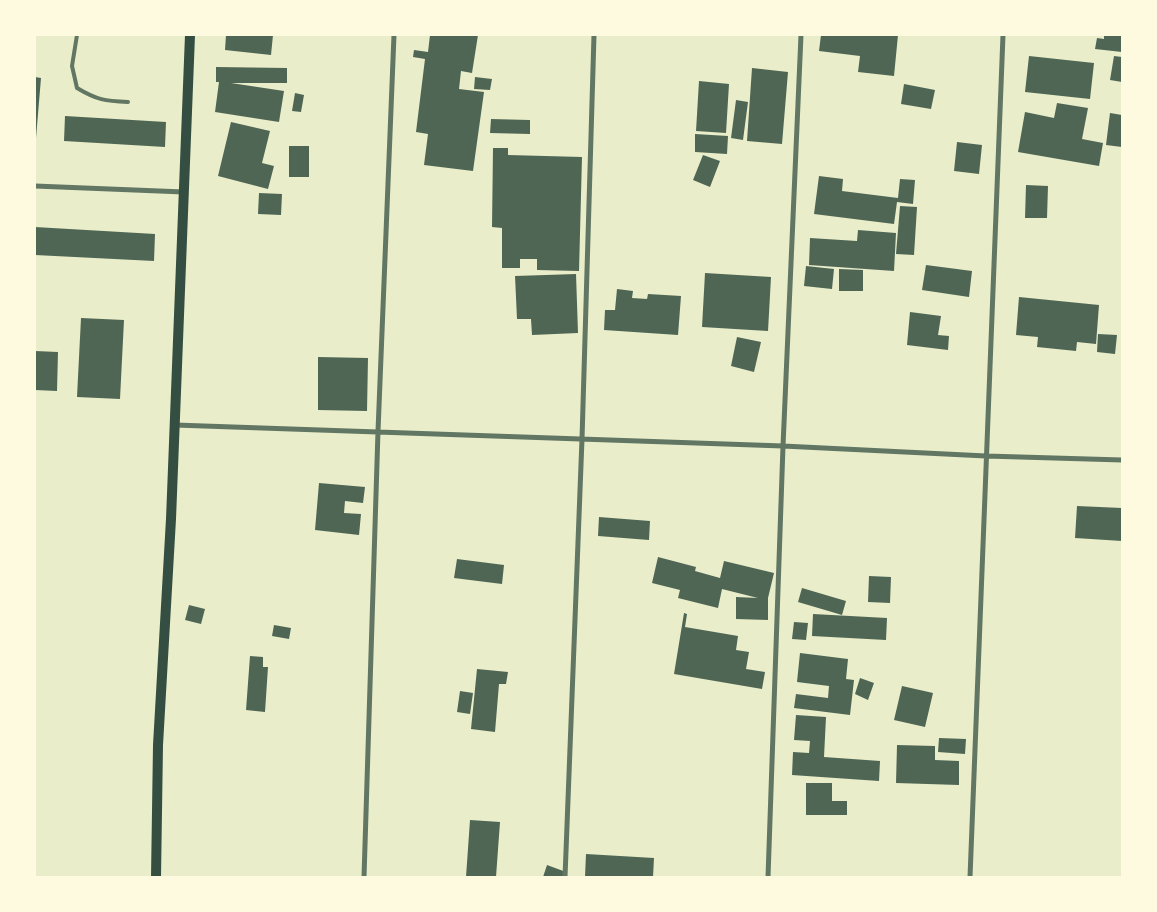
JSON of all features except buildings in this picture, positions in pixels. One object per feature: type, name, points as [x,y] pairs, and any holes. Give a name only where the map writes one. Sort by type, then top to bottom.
[{"type":"main road","points":[[156,877],[158,745],[171,519],[190,35]]},
{"type":"street","points":[[364,877],[378,432],[394,35]]},
{"type":"street","points":[[565,877],[582,439],[594,35]]},
{"type":"street","points":[[768,877],[783,446],[801,35]]},
{"type":"street","points":[[970,877],[1003,35]]},
{"type":"street","points":[[35,186],[185,192]]},
{"type":"street","points":[[174,425],[1122,460]]},
{"type":"lane","points":[[77,35],[72,66],[77,88],[93,98],[106,101],[128,102]]}]
